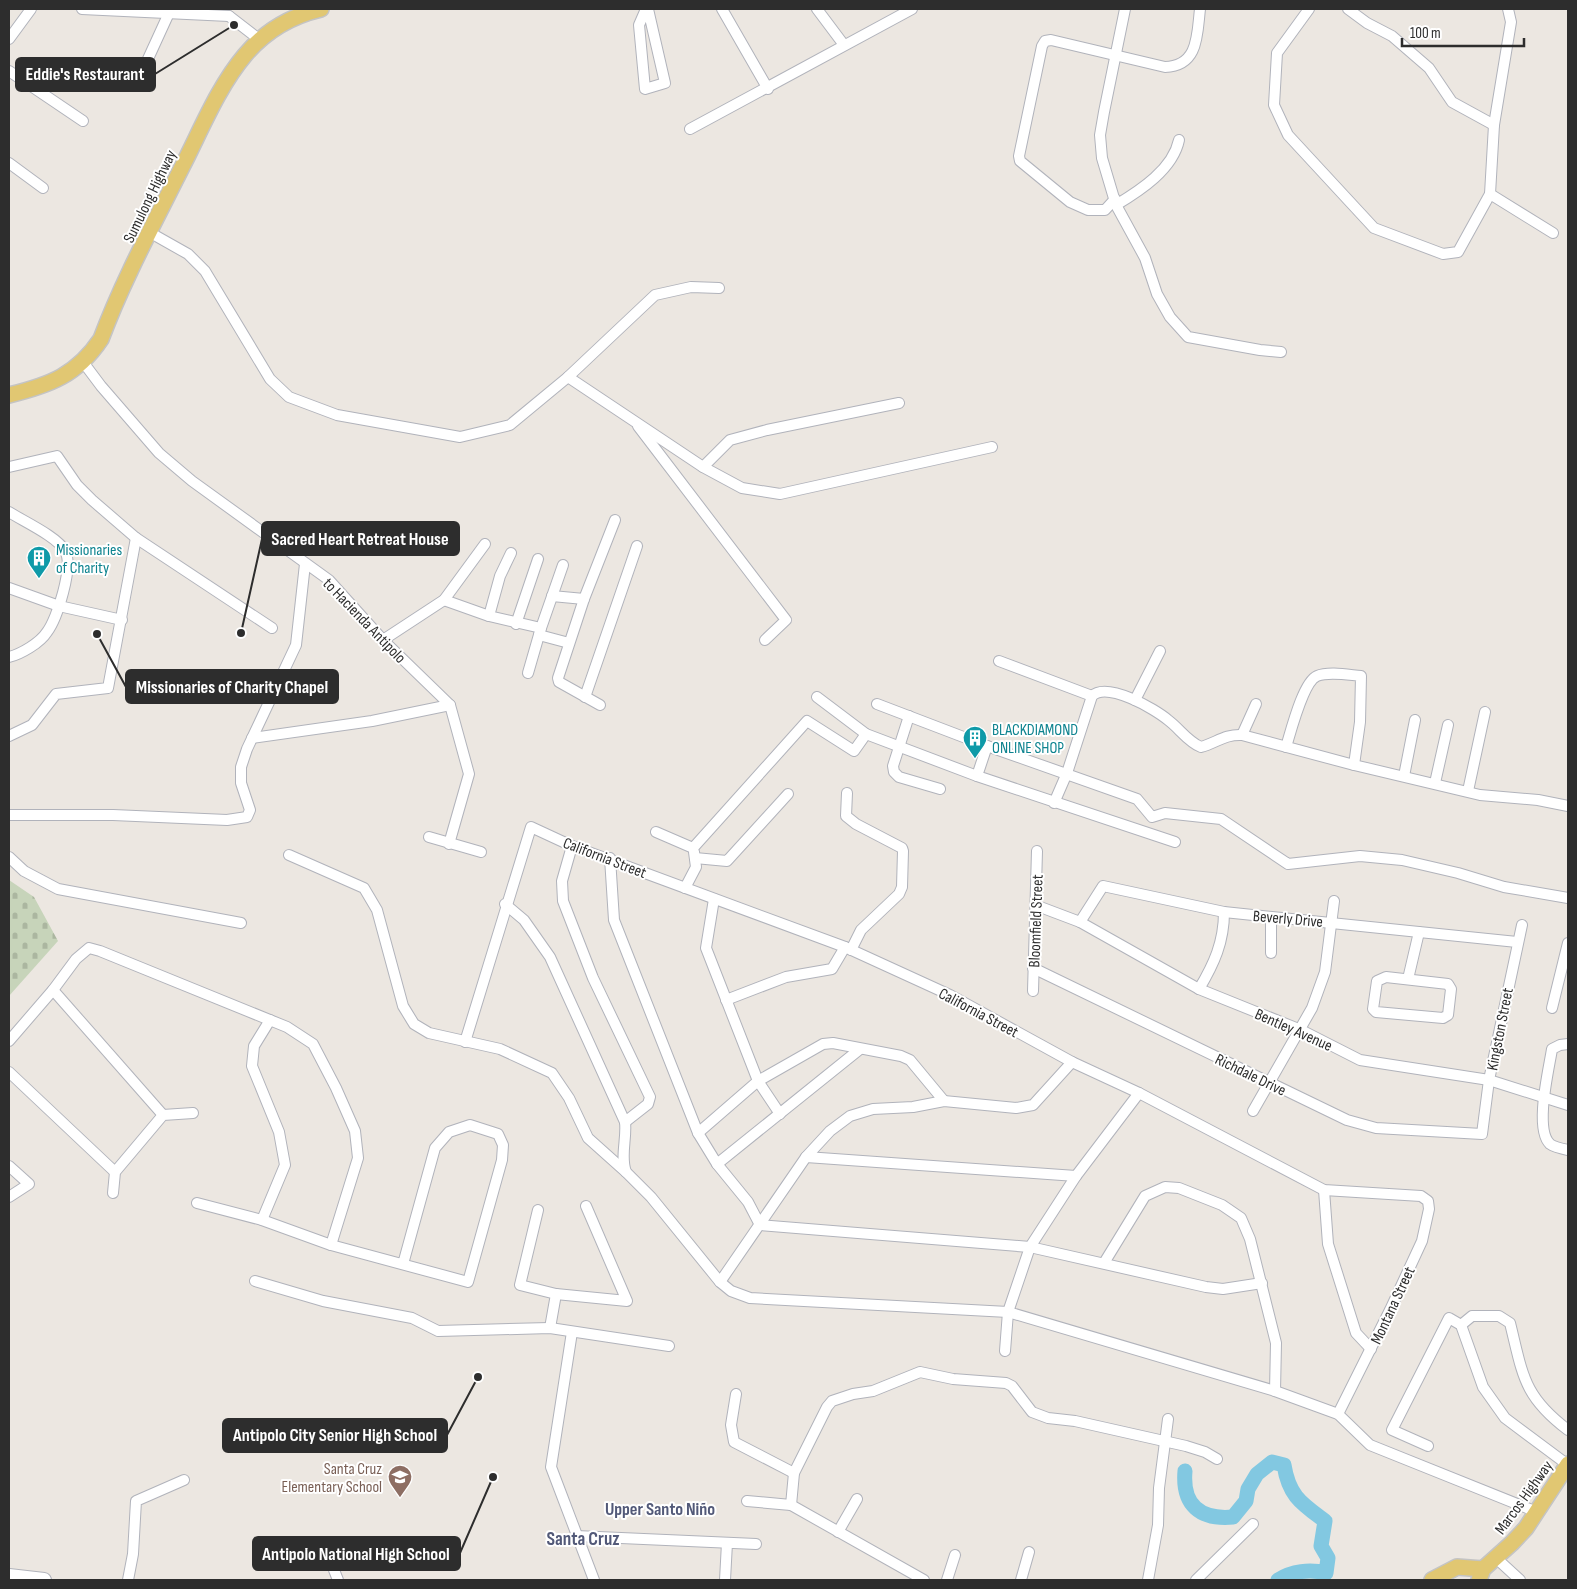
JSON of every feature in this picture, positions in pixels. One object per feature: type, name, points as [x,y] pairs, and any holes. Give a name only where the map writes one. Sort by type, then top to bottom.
[{"type":"main road","name":"Sumulong Highway","points":[[9,395],[55,382],[83,362],[102,339],[149,232],[229,80],[245,55],[280,24],[301,14],[321,9]]},
{"type":"main road","name":"Marcos Highway","points":[[1432,1580],[1457,1567],[1481,1574],[1512,1543],[1566,1472]]},
{"type":"main road","points":[[16,1578],[44,1580]]},
{"type":"street","points":[[9,39],[31,9]]},
{"type":"street","points":[[82,9],[168,13],[230,12],[260,40]]},
{"type":"street","points":[[647,9],[665,83],[645,89],[639,25],[647,9]]},
{"type":"street","points":[[722,9],[768,89]]},
{"type":"street","points":[[817,9],[844,45]]},
{"type":"street","points":[[690,129],[768,89],[844,45],[912,9]]},
{"type":"street","points":[[1125,9],[1100,135],[1102,158],[1116,202],[1145,258],[1157,294],[1170,317],[1188,338],[1281,352]]},
{"type":"street","points":[[1179,140],[1176,154],[1161,172],[1133,195],[1116,202],[1105,210],[1088,210],[1063,196],[1021,163],[1019,158],[1043,44],[1051,40],[1165,68],[1180,65],[1193,53],[1200,9]]},
{"type":"street","points":[[1309,9],[1277,52],[1274,105],[1288,136],[1374,228],[1442,254],[1458,252],[1490,194],[1494,125],[1511,22],[1508,9]]},
{"type":"street","points":[[1348,9],[1367,23],[1392,36],[1429,68],[1452,102],[1494,125]]},
{"type":"street","points":[[142,72],[168,13]]},
{"type":"street","points":[[9,71],[83,121]]},
{"type":"street","points":[[9,164],[43,188]]},
{"type":"street","points":[[1490,194],[1553,232]]},
{"type":"street","points":[[149,232],[188,254],[205,271],[270,379],[289,397],[336,415],[460,437],[510,425],[568,377],[655,295],[691,287],[719,288]]},
{"type":"street","name":"to Hacienda Antipolo","points":[[83,362],[101,386],[159,453],[192,481],[329,580],[383,640],[450,705]]},
{"type":"street","points":[[568,377],[703,467],[742,488],[780,494],[992,447]]},
{"type":"street","points":[[703,467],[730,440],[767,430],[899,403]]},
{"type":"street","points":[[633,419],[786,620],[765,640]]},
{"type":"street","points":[[9,467],[57,456],[77,485],[136,538],[272,628]]},
{"type":"street","points":[[9,512],[64,549],[68,563],[58,606],[51,626],[43,637],[9,657]]},
{"type":"street","points":[[600,705],[559,682],[558,678],[584,599],[615,520]]},
{"type":"street","points":[[9,736],[32,726],[56,694],[108,688],[136,538]]},
{"type":"street","points":[[383,640],[444,600],[486,544]]},
{"type":"street","points":[[585,697],[637,546]]},
{"type":"street","points":[[488,616],[500,576],[511,553]]},
{"type":"street","points":[[516,624],[538,558]]},
{"type":"street","points":[[9,815],[227,820],[249,816],[250,810],[241,783],[241,768],[252,738],[296,645],[305,564]]},
{"type":"street","points":[[528,673],[552,596],[564,565]]},
{"type":"street","points":[[9,588],[58,606],[122,620]]},
{"type":"street","points":[[552,596],[584,599]]},
{"type":"street","points":[[444,600],[569,643]]},
{"type":"street","points":[[1135,700],[1160,651]]},
{"type":"street","points":[[999,661],[1092,696]]},
{"type":"street","points":[[1286,747],[1307,686],[1317,676],[1333,674],[1361,676],[1360,722],[1354,765]]},
{"type":"street","points":[[1054,802],[1067,773],[1092,696],[1095,693],[1103,692],[1118,694],[1135,700],[1169,720],[1201,747],[1226,736],[1242,735],[1354,765],[1480,795],[1538,800],[1568,806]]},
{"type":"street","points":[[817,697],[866,734],[899,748],[1175,842]]},
{"type":"street","points":[[877,704],[987,746],[1136,799],[1152,817],[1165,813],[1221,819],[1288,864],[1360,856],[1402,860],[1458,873],[1504,887],[1568,898]]},
{"type":"street","points":[[1242,735],[1256,704]]},
{"type":"street","points":[[252,738],[372,721],[450,705],[469,774],[449,844]]},
{"type":"street","points":[[1468,791],[1485,712]]},
{"type":"street","points":[[909,716],[893,769],[896,775],[940,790]]},
{"type":"street","points":[[1404,776],[1415,720]]},
{"type":"street","points":[[685,888],[696,867],[694,853],[807,721],[854,751],[866,734]]},
{"type":"street","points":[[1436,783],[1448,724]]},
{"type":"street","points":[[977,776],[987,746]]},
{"type":"street","points":[[726,1000],[786,978],[832,969],[861,930],[899,894],[902,887],[902,848],[856,824],[846,816],[847,793]]},
{"type":"street","points":[[656,832],[694,853],[727,861],[788,794]]},
{"type":"street","name":"California Street","points":[[505,904],[520,865],[531,827],[572,846],[610,858],[848,949],[950,995],[1072,1062],[1139,1093],[1324,1190],[1421,1196]]},
{"type":"street","points":[[429,837],[481,852]]},
{"type":"street","points":[[572,846],[562,881],[564,901],[594,978],[650,1097],[648,1104],[625,1122]]},
{"type":"street","name":"Bloomfield Street","points":[[1033,992],[1037,851]]},
{"type":"street","points":[[289,855],[364,888],[377,910],[403,1006],[414,1024],[429,1033],[500,1049],[552,1073],[569,1098],[588,1138],[651,1196],[720,1282],[731,1291],[750,1298],[1008,1312],[1275,1391],[1338,1414],[1370,1445],[1537,1512]]},
{"type":"street","points":[[9,857],[24,871],[58,889],[241,923]]},
{"type":"street","points":[[610,858],[614,920],[698,1133],[717,1164],[748,1202],[760,1225]]},
{"type":"street","name":"Beverly Drive","points":[[1080,922],[1103,886],[1224,912],[1517,942]]},
{"type":"street","points":[[714,899],[706,948],[758,1081],[780,1114]]},
{"type":"street","points":[[1253,1111],[1301,1030],[1325,972],[1334,901]]},
{"type":"street","points":[[465,1042],[505,904],[524,920],[550,957],[625,1122],[627,1136],[624,1166],[626,1172]]},
{"type":"street","name":"Bentley Avenue","points":[[1035,905],[1080,922],[1199,989],[1301,1030],[1360,1060],[1489,1080],[1568,1104]]},
{"type":"street","points":[[1199,989],[1218,953],[1224,932],[1224,912]]},
{"type":"street","points":[[1271,918],[1271,954]]},
{"type":"street","name":"Kingston Street","points":[[1482,1134],[1489,1080],[1522,925]]},
{"type":"street","points":[[1408,979],[1418,932]]},
{"type":"street","points":[[1552,1008],[1568,943]]},
{"type":"street","points":[[9,1041],[76,958],[88,948],[100,951],[287,1026],[313,1044],[336,1088],[355,1131],[358,1158],[331,1245]]},
{"type":"street","name":"Richdale Drive","points":[[1033,968],[1346,1120],[1376,1128],[1482,1134]]},
{"type":"street","points":[[1386,977],[1408,979],[1451,986],[1446,1017],[1413,1017],[1374,1011],[1377,981],[1386,977]]},
{"type":"street","points":[[52,990],[163,1115]]},
{"type":"street","points":[[262,1220],[285,1165],[279,1132],[252,1066],[254,1046],[270,1020]]},
{"type":"street","points":[[698,1133],[758,1081],[823,1044],[833,1043],[900,1056],[910,1060],[944,1101]]},
{"type":"street","points":[[1568,1044],[1560,1044],[1552,1049],[1544,1096],[1543,1132],[1550,1144],[1568,1150]]},
{"type":"street","points":[[717,1164],[860,1049]]},
{"type":"street","points":[[720,1282],[806,1157],[830,1131],[850,1116],[873,1109],[913,1107],[944,1101],[1016,1108],[1033,1105],[1072,1062]]},
{"type":"street","points":[[9,1072],[115,1172]]},
{"type":"street","points":[[1005,1351],[1008,1312],[1030,1248],[1076,1176],[1139,1093]]},
{"type":"street","points":[[113,1193],[115,1172],[163,1115],[193,1113]]},
{"type":"street","points":[[196,1203],[262,1220],[331,1245],[468,1282],[502,1160],[503,1145],[498,1134],[470,1125],[448,1132],[435,1148],[403,1264]]},
{"type":"street","points":[[806,1157],[1076,1176]]},
{"type":"street","points":[[9,1166],[29,1184],[9,1197]]},
{"type":"street","points":[[1104,1263],[1145,1196],[1165,1186],[1179,1188],[1222,1205],[1241,1218],[1250,1239],[1276,1342],[1275,1391]]},
{"type":"street","points":[[1324,1190],[1328,1244],[1356,1333],[1371,1349]]},
{"type":"street","name":"Montana Street","points":[[1338,1414],[1422,1241],[1429,1209],[1428,1201],[1421,1196]]},
{"type":"street","points":[[538,1210],[520,1285],[556,1294],[626,1301],[586,1206]]},
{"type":"street","points":[[760,1225],[1030,1248],[1206,1287],[1223,1289],[1262,1283]]},
{"type":"street","points":[[255,1281],[323,1301],[412,1318],[438,1331],[550,1328],[669,1346]]},
{"type":"street","points":[[550,1328],[556,1294]]},
{"type":"street","points":[[1461,1326],[1472,1316],[1499,1316],[1510,1323],[1523,1378],[1538,1404],[1568,1430]]},
{"type":"street","points":[[1428,1446],[1392,1430],[1449,1318],[1461,1326],[1484,1387],[1505,1418],[1566,1472]]},
{"type":"street","points":[[572,1332],[551,1467],[594,1580]]},
{"type":"street","points":[[791,1505],[794,1473],[827,1407],[832,1401],[852,1394],[873,1391],[920,1372],[953,1379],[1006,1383],[1012,1386],[1032,1412],[1048,1418],[1075,1421],[1194,1448],[1217,1459]]},
{"type":"street","points":[[736,1394],[731,1425],[734,1442],[794,1473]]},
{"type":"street","points":[[1148,1580],[1158,1525],[1159,1488],[1168,1419]]},
{"type":"street","points":[[128,1580],[133,1554],[136,1501],[184,1480]]},
{"type":"street","points":[[838,1532],[857,1500]]},
{"type":"street","points":[[747,1501],[791,1505],[924,1580]]},
{"type":"street","points":[[1196,1580],[1253,1524]]},
{"type":"street","points":[[576,1536],[756,1544]]},
{"type":"street","points":[[725,1580],[727,1543]]},
{"type":"street","points":[[1021,1580],[1029,1552]]},
{"type":"street","points":[[947,1580],[955,1555]]},
{"type":"street","points":[[1496,1558],[1520,1580]]},
{"type":"street","points":[[334,1570],[338,1580]]},
{"type":"green space","points":[[9,880],[34,897],[58,941],[9,996]]},
{"type":"waterway","points":[[1185,1471],[1187,1493],[1190,1501],[1196,1508],[1211,1516],[1233,1517],[1246,1501],[1248,1489],[1257,1474],[1272,1462],[1284,1465],[1289,1484],[1297,1498],[1325,1521],[1321,1546],[1328,1558],[1326,1573],[1314,1571],[1301,1572],[1278,1580]]},
{"type":"place","name":"Eddie's Restaurant","points":[[234,25]]},
{"type":"place","name":"Missionaries of Charity","points":[[39,579]]},
{"type":"place","name":"Sacred Heart Retreat House","points":[[241,633]]},
{"type":"place","name":"Missionaries of Charity Chapel","points":[[97,634]]},
{"type":"place","name":"BLACKDIAMOND ONLINE SHOP","points":[[975,759]]},
{"type":"place","name":"Antipolo City Senior High School","points":[[478,1377]]},
{"type":"place","name":"Antipolo National High School","points":[[493,1477]]},
{"type":"place","name":"Santa Cruz Elementary School","points":[[400,1498]]},
{"type":"district","name":"Upper Santo Niño","points":[[660,1509]]},
{"type":"district","name":"Santa Cruz","points":[[583,1538]]}]
